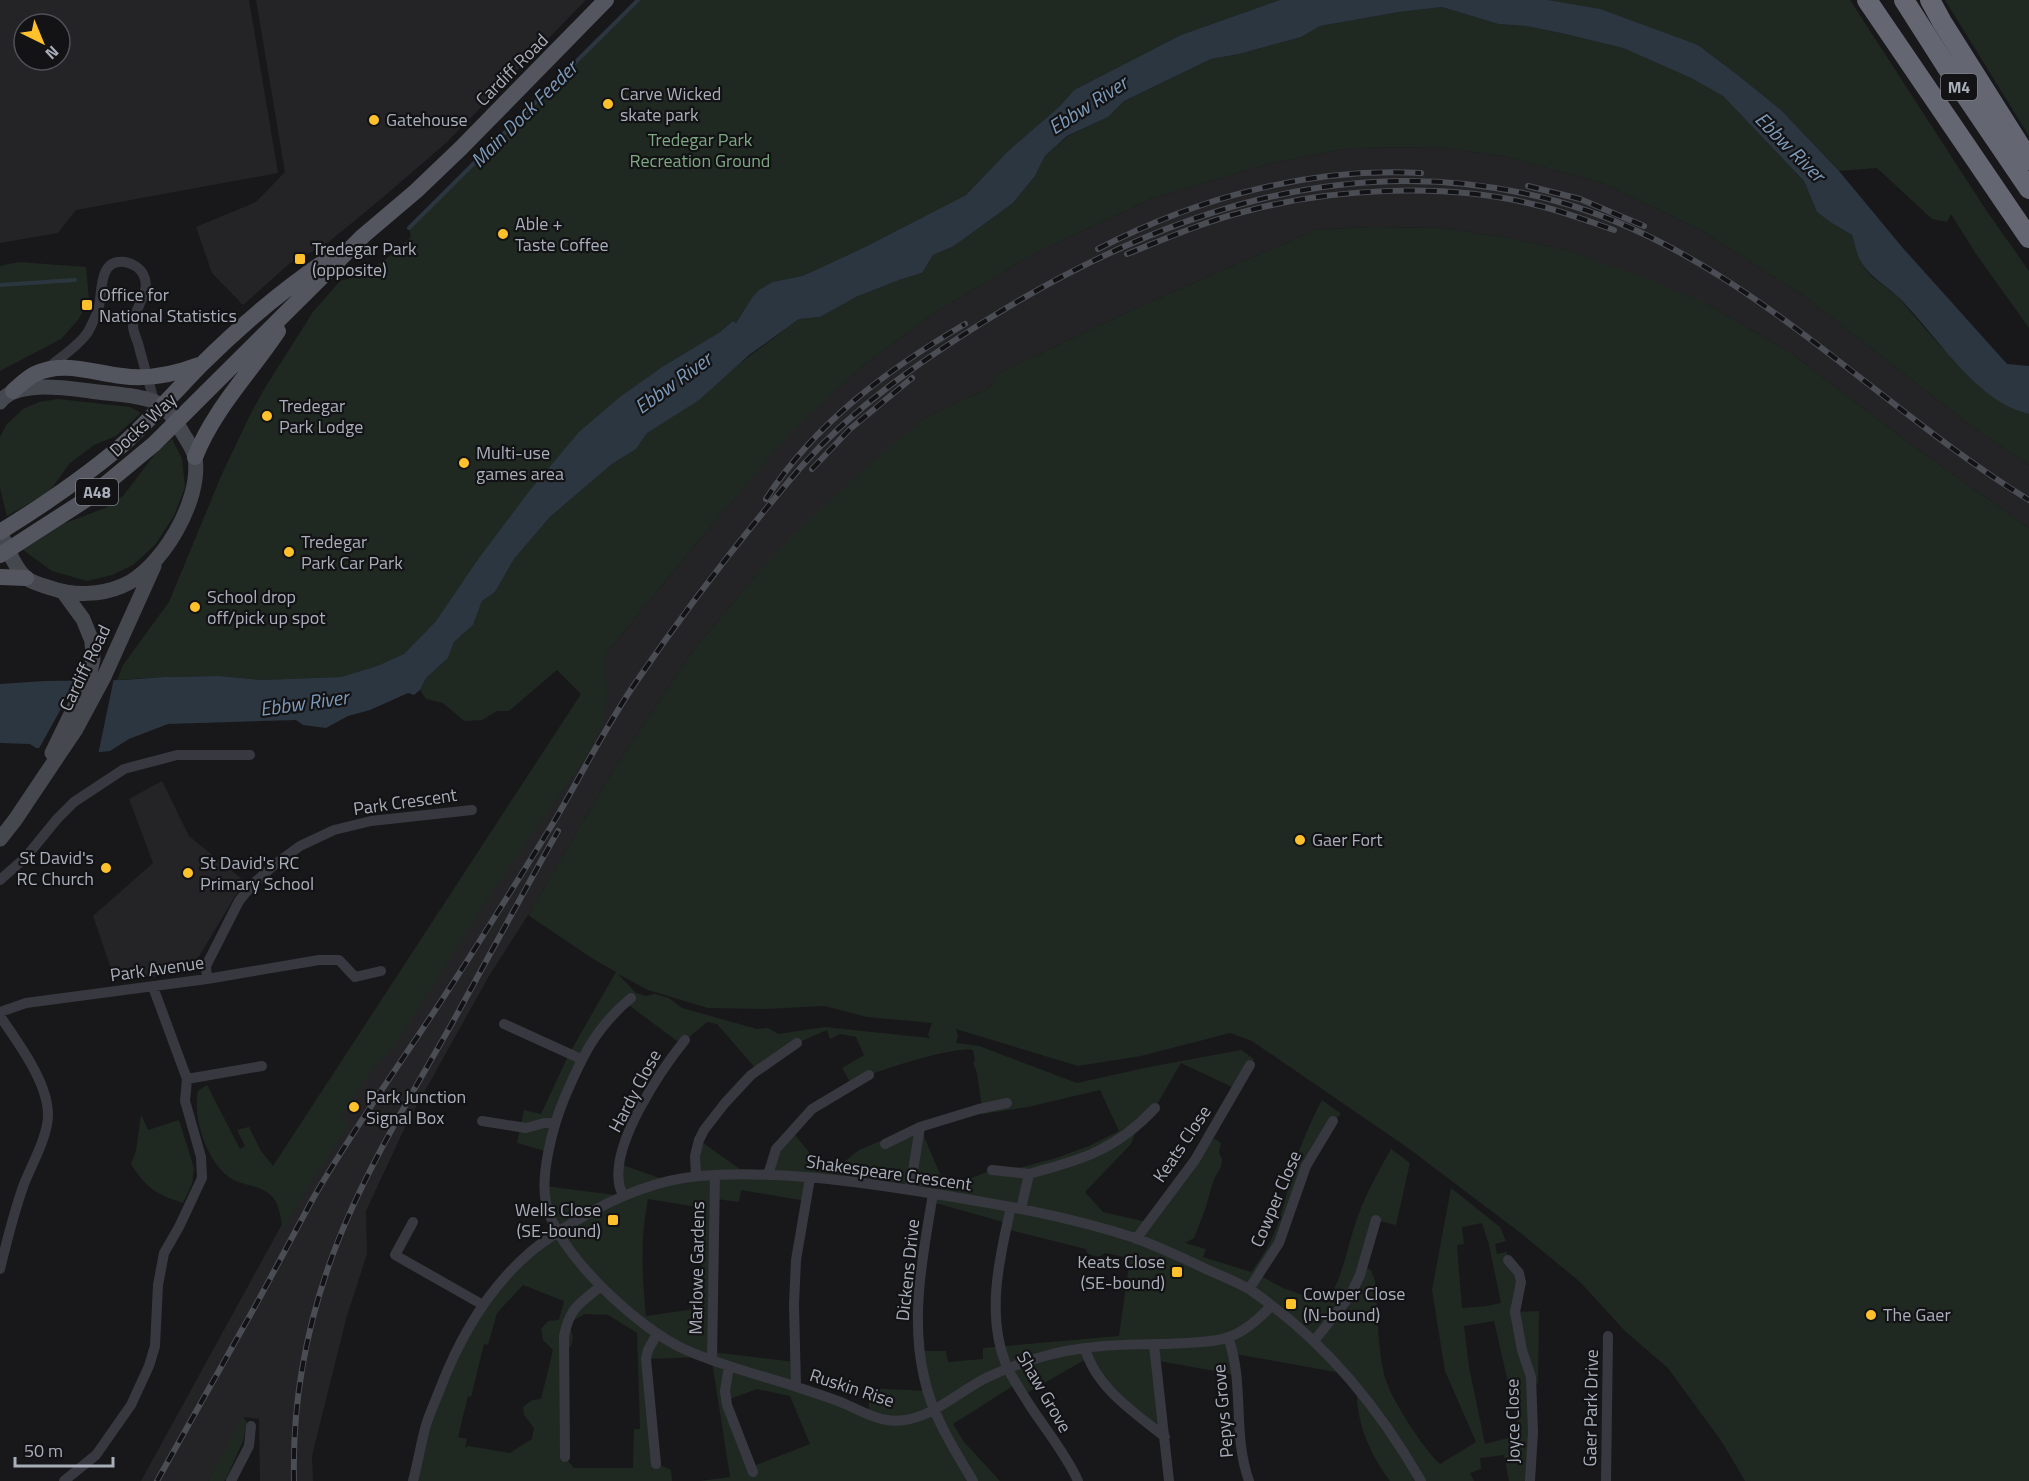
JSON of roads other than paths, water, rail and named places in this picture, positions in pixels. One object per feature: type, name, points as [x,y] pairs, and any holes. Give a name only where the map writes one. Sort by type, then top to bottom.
[{"type":"highway","name":"M4","points":[[1867,0],[2029,238]]},
{"type":"highway","name":"M4","points":[[1871,0],[1918,75]]},
{"type":"highway","name":"M4","points":[[1904,0],[2029,189]]},
{"type":"highway","name":"M4","points":[[1930,0],[2029,160]]},
{"type":"main road","name":"Cardiff Road","points":[[297,303],[363,236],[416,191],[461,148],[606,0]]},
{"type":"main road","name":"Cardiff Road","points":[[202,364],[252,318],[306,274],[363,236]]},
{"type":"main road","name":"Docks Way","points":[[4,552],[90,497],[113,479],[176,422],[297,303]]},
{"type":"main road","name":"A48","points":[[195,457],[204,436],[220,410],[264,352],[297,303]]},
{"type":"main road","name":"Docks Way","points":[[0,531],[42,505],[121,446],[158,404],[202,364]]},
{"type":"main road","name":"A48","points":[[4,397],[34,374],[47,369],[69,367],[123,377],[147,377],[182,371],[202,364]]},
{"type":"main road","points":[[0,577],[26,578],[64,593],[94,593],[123,586],[139,576],[158,557],[176,532],[185,513],[195,478],[195,457],[176,422],[158,404],[121,394],[55,387],[4,397]]},
{"type":"main road","points":[[0,531],[4,552],[26,578]]},
{"type":"main road","name":"Cardiff Road","points":[[0,839],[35,790],[67,719],[97,677],[158,557]]},
{"type":"main road","name":"Cardiff Road","points":[[64,593],[83,619],[92,641],[97,677]]},
{"type":"street","points":[[47,369],[88,332],[98,312],[103,276],[108,267],[123,261],[138,267],[146,282],[146,292],[136,309],[133,327],[147,377],[158,404]]},
{"type":"street","points":[[0,880],[26,857],[74,802],[124,769],[177,755],[250,755]]},
{"type":"street","name":"Park Crescent","points":[[207,980],[206,966],[239,901],[252,885],[274,865],[300,846],[334,830],[371,821],[472,810]]},
{"type":"street","name":"Park Avenue","points":[[0,1014],[26,1003],[207,980],[319,960],[339,960],[355,977],[381,971]]},
{"type":"street","points":[[64,1481],[96,1455],[131,1405],[149,1366],[155,1346],[158,1285],[164,1253],[202,1178],[201,1157],[185,1101],[187,1079],[153,987]]},
{"type":"street","name":"Ruskin Rise","points":[[631,998],[599,1031],[581,1059],[555,1123],[545,1170],[545,1200],[549,1216],[558,1232],[601,1286],[620,1305],[657,1334],[684,1349],[886,1420],[903,1420],[934,1409],[986,1378],[1008,1368],[1085,1348],[1204,1342],[1228,1337],[1245,1329],[1271,1306]]},
{"type":"street","points":[[0,1014],[40,1083],[46,1100],[48,1116],[45,1133],[23,1187],[0,1269]]},
{"type":"street","points":[[504,1024],[581,1059]]},
{"type":"street","name":"Hardy Close","points":[[623,1196],[618,1172],[628,1133],[666,1064],[685,1040]]},
{"type":"street","points":[[696,1176],[695,1156],[704,1130],[725,1103],[751,1076],[797,1043]]},
{"type":"street","name":"Keats Close","points":[[1136,1239],[1195,1160],[1250,1065]]},
{"type":"street","points":[[187,1079],[262,1066]]},
{"type":"street","points":[[768,1174],[776,1149],[812,1109],[869,1075]]},
{"type":"street","points":[[885,1144],[920,1127],[1007,1103]]},
{"type":"street","points":[[992,1170],[1029,1174],[1078,1161],[1102,1150],[1138,1126],[1155,1108]]},
{"type":"street","name":"Cowper Close","points":[[1249,1289],[1279,1243],[1306,1166],[1333,1121]]},
{"type":"street","points":[[482,1122],[526,1128],[544,1123],[555,1123]]},
{"type":"street","points":[[910,1190],[920,1127]]},
{"type":"street","name":"Shakespeare Crescent","points":[[413,1481],[427,1422],[465,1334],[483,1305],[526,1256],[558,1232],[623,1196],[696,1176],[768,1174],[910,1190],[1016,1208],[1079,1222],[1136,1239],[1249,1289],[1314,1341],[1338,1364],[1398,1442],[1421,1481]]},
{"type":"street","name":"Shaw Grove","points":[[1029,1174],[1000,1258],[996,1288],[996,1321],[1000,1346],[1008,1368],[1078,1481]]},
{"type":"street","name":"Marlowe Gardens","points":[[712,1360],[715,1175]]},
{"type":"street","points":[[796,1387],[796,1260],[810,1178]]},
{"type":"street","name":"Dickens Drive","points":[[933,1194],[920,1278],[918,1329],[924,1377],[946,1437],[973,1481]]},
{"type":"street","points":[[1314,1341],[1350,1296],[1363,1266],[1376,1220]]},
{"type":"street","points":[[413,1222],[395,1255],[483,1305]]},
{"type":"street","name":"Joyce Close","points":[[1508,1260],[1519,1273],[1521,1282],[1515,1312],[1522,1350],[1531,1377],[1533,1432],[1530,1481]]},
{"type":"street","points":[[565,1457],[564,1336],[568,1318],[576,1306],[601,1286]]},
{"type":"street","points":[[656,1464],[646,1359],[657,1334]]},
{"type":"street","name":"Gaer Park Drive","points":[[1606,1481],[1608,1336]]},
{"type":"street","name":"Pepys Grove","points":[[1228,1337],[1236,1365],[1238,1430],[1249,1481]]},
{"type":"street","points":[[1154,1345],[1169,1481]]},
{"type":"street","points":[[1085,1348],[1098,1376],[1121,1401],[1165,1437]]},
{"type":"street","points":[[729,1366],[725,1391],[727,1405],[753,1472]]},
{"type":"street","points":[[231,1481],[249,1446],[251,1426]]},
{"type":"water","name":"Ebbw River","points":[[1280,0],[1547,0],[1600,9],[1698,45],[1782,111],[1839,171],[1902,247],[2007,364],[2029,366],[2029,414],[2009,407],[1973,381],[1912,311],[1867,270],[1859,258],[1852,235],[1817,212],[1804,181],[1723,96],[1691,78],[1623,48],[1526,26],[1498,24],[1442,7],[1399,12],[1320,26],[1301,37],[1211,59],[1124,101],[1108,117],[1067,136],[1045,156],[1035,176],[1013,203],[954,246],[933,255],[922,273],[856,297],[820,317],[799,319],[749,355],[699,400],[647,433],[636,449],[612,464],[550,517],[514,559],[495,592],[482,601],[473,625],[454,642],[448,658],[426,678],[420,690],[414,695],[408,693],[370,710],[348,716],[326,728],[303,725],[296,720],[168,724],[129,739],[110,751],[100,752],[0,743],[0,684],[164,677],[220,676],[262,680],[341,677],[377,666],[404,654],[436,621],[476,562],[531,489],[579,432],[621,396],[662,367],[720,332],[733,321],[736,323],[759,290],[772,282],[802,276],[818,269],[966,195],[1008,151],[1059,107],[1074,90],[1181,35]]},
{"type":"waterway","name":"Main Dock Feeder","points":[[409,228],[638,0]]},
{"type":"waterway","points":[[0,285],[75,280]]},
{"type":"railway","points":[[1098,249],[1174,215],[1255,190],[1337,175],[1379,172],[1421,173]]},
{"type":"railway","points":[[157,1481],[315,1195],[517,881],[623,701],[694,601],[801,467],[843,425],[888,387],[935,353],[1051,283],[1119,249],[1188,221],[1259,200],[1331,186],[1405,181],[1480,186],[1556,201],[1622,224],[1685,255],[1745,292],[1971,462],[2029,500]]},
{"type":"railway","points":[[1528,186],[1580,199],[1644,226]]},
{"type":"railway","points":[[1127,254],[1199,226],[1243,212],[1313,198],[1389,191],[1465,193],[1501,198],[1556,210],[1614,230]]},
{"type":"railway","points":[[766,499],[807,446],[855,400],[908,360],[965,324]]},
{"type":"railway","points":[[812,469],[850,429],[912,378]]},
{"type":"railway","points":[[294,1481],[296,1420],[304,1359],[318,1299],[338,1241],[362,1186],[390,1132],[558,831]]},
{"type":"place","name":"Carve Wicked skate park","points":[[608,104]]},
{"type":"place","name":"Gatehouse","points":[[374,120]]},
{"type":"place","name":"Able + Taste Coffee","points":[[503,234]]},
{"type":"place","name":"Tredegar Park (opposite)","points":[[300,259]]},
{"type":"place","name":"Office for National Statistics","points":[[87,305]]},
{"type":"place","name":"Tredegar Park Lodge","points":[[267,416]]},
{"type":"place","name":"Multi-use games area","points":[[464,463]]},
{"type":"place","name":"Tredegar Park Car Park","points":[[289,552]]},
{"type":"place","name":"School drop off/pick up spot","points":[[195,607]]},
{"type":"place","name":"Gaer Fort","points":[[1300,840]]},
{"type":"place","name":"St David's RC Church","points":[[106,868]]},
{"type":"place","name":"St David's RC Primary School","points":[[188,873]]},
{"type":"place","name":"Park Junction Signal Box","points":[[354,1107]]},
{"type":"place","name":"Wells Close (SE-bound)","points":[[613,1220]]},
{"type":"place","name":"Keats Close (SE-bound)","points":[[1177,1272]]},
{"type":"place","name":"Cowper Close (N-bound)","points":[[1291,1304]]},
{"type":"place","name":"The Gaer","points":[[1871,1315]]},
{"type":"park label","name":"Tredegar Park Recreation Ground","points":[[700,150]]}]
